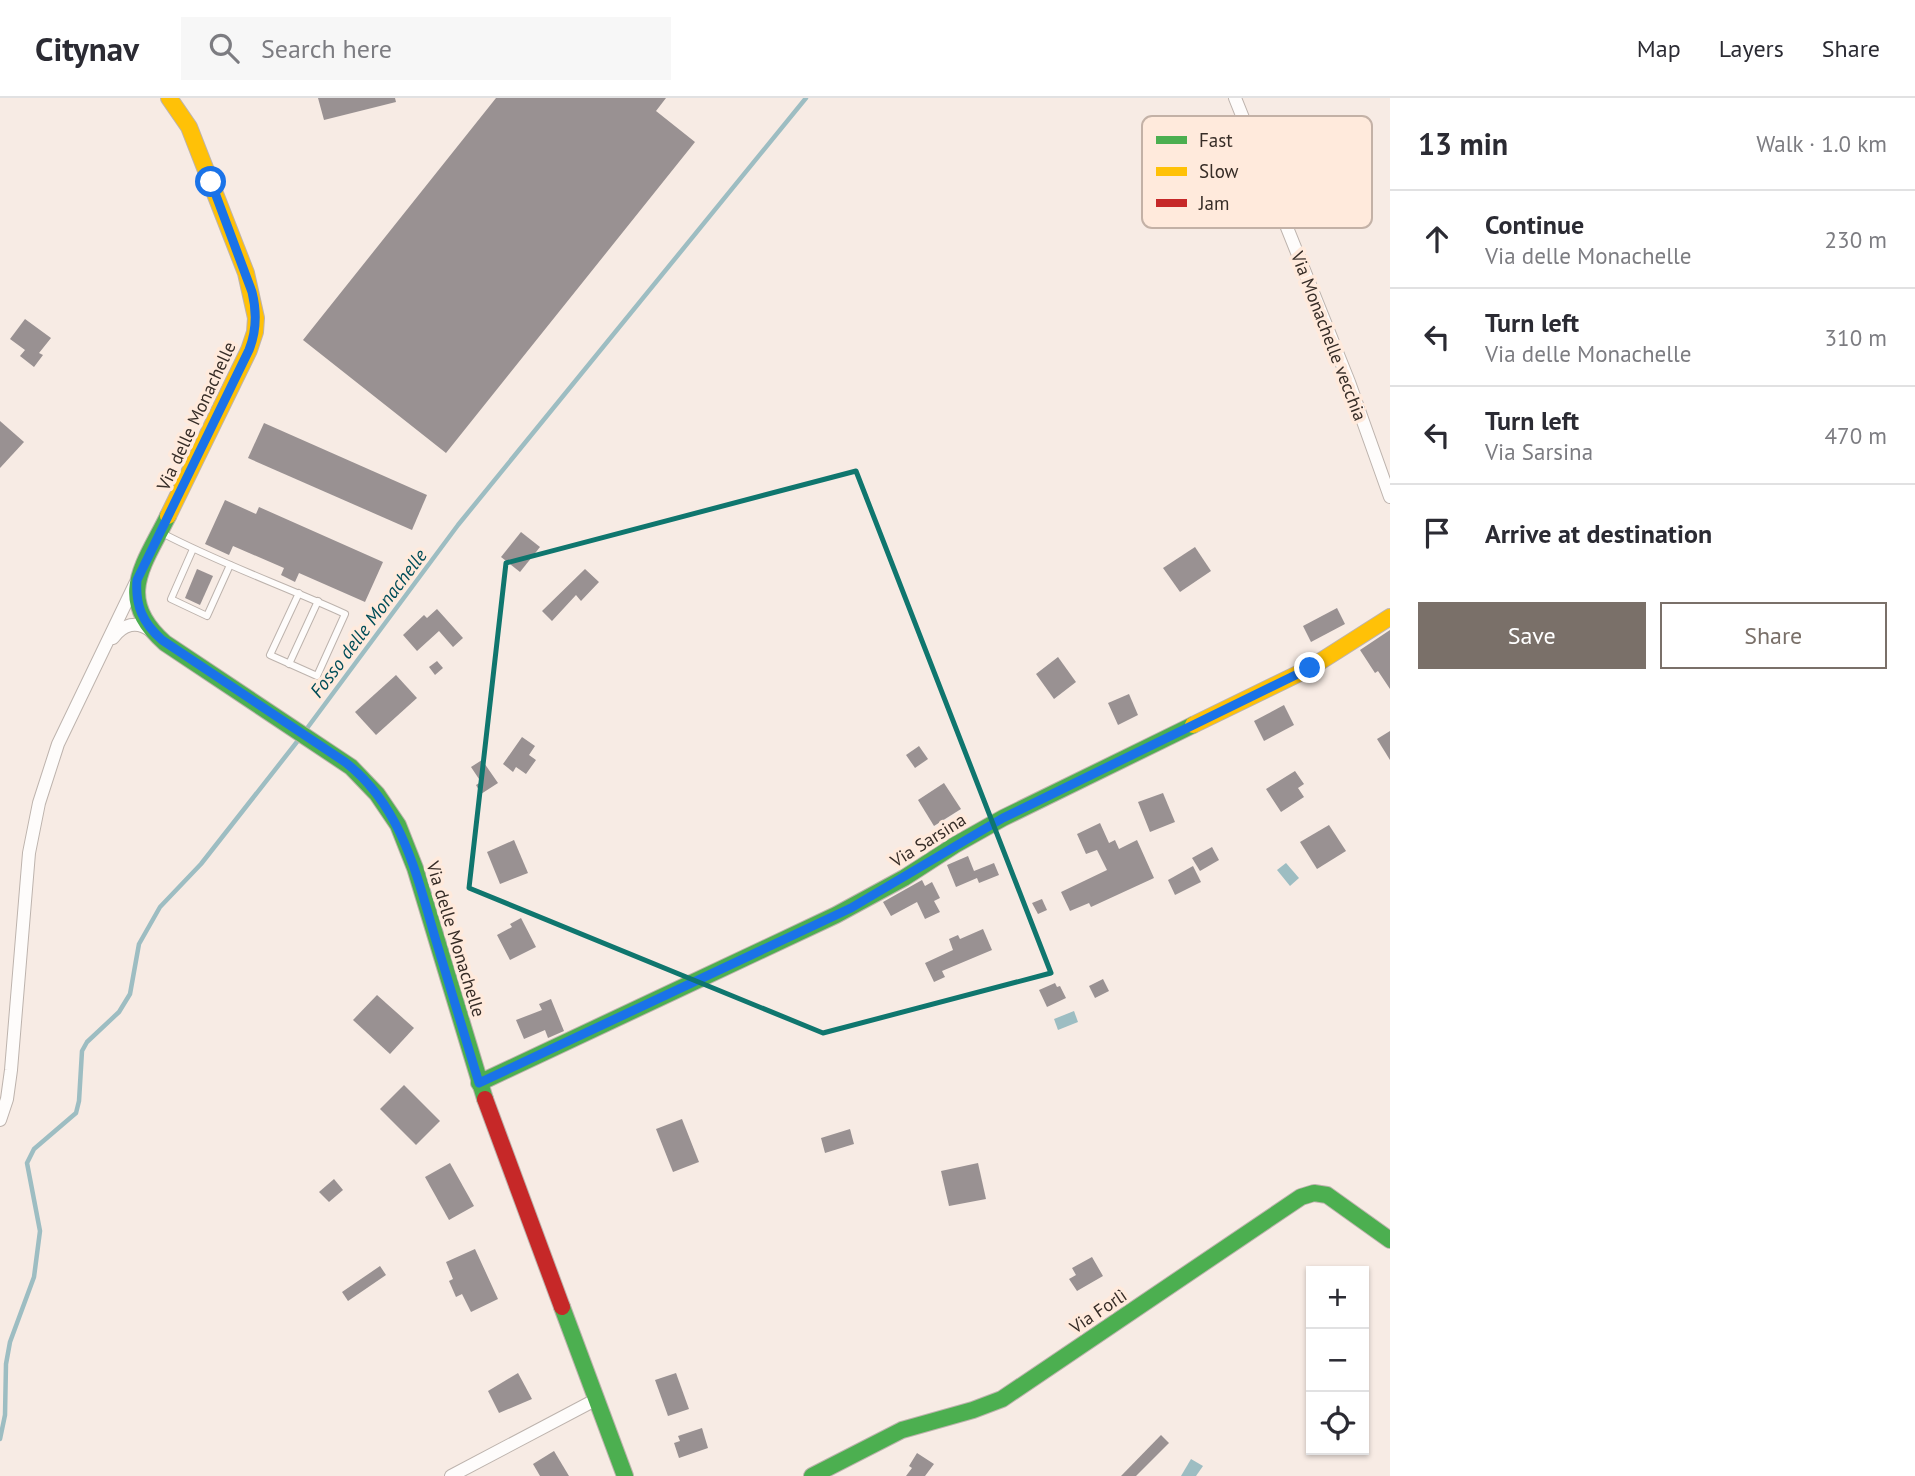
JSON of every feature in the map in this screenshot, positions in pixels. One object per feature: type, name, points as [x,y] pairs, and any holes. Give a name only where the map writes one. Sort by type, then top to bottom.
[{"type":"street","name":"Via delle Monachelle","points":[[169,98],[184,118],[193,138],[246,273],[256,318],[249,350],[137,580],[137,599],[141,614],[150,629],[162,640],[310,738],[363,778],[385,803],[398,825],[415,868],[479,1083],[625,1476]]},
{"type":"street","name":"Via Monachelle vecchia","points":[[1235,98],[1242,116]]},
{"type":"street","name":"Via Monachelle vecchia","points":[[1287,228],[1349,382],[1390,497]]},
{"type":"street","points":[[0,1120],[10,1079],[29,860],[36,817],[58,744],[137,580]]},
{"type":"street","name":"Via Sarsina","points":[[479,1083],[844,912],[1003,818],[1310,668],[1390,617]]},
{"type":"street","points":[[105,650],[120,630],[132,625],[145,627],[162,640]]},
{"type":"street","name":"Via Forlì","points":[[812,1476],[902,1430],[1002,1399],[1301,1197],[1319,1193],[1331,1197],[1390,1240]]},
{"type":"street","points":[[452,1476],[597,1399]]},
{"type":"lane","points":[[161,532],[192,549],[230,565],[299,593],[318,601],[345,614],[317,676],[270,656],[299,593]]},
{"type":"lane","points":[[192,549],[171,599],[207,615],[230,565]]},
{"type":"lane","points":[[289,664],[318,601]]},
{"type":"highlighted area","points":[[856,471],[1051,973],[823,1033],[469,888],[506,563]]},
{"type":"water","points":[[1286,863],[1299,878],[1290,886],[1277,870]]},
{"type":"water","points":[[1074,1011],[1078,1022],[1058,1030],[1054,1019]]},
{"type":"water","points":[[1191,1459],[1203,1466],[1196,1476],[1181,1476]]},
{"type":"building","points":[[318,98],[395,98],[396,102],[324,120]]},
{"type":"building","points":[[496,98],[666,98],[656,111],[695,142],[446,453],[303,340]]},
{"type":"building","points":[[25,319],[51,338],[39,353],[43,355],[34,367],[20,356],[25,350],[10,339]]},
{"type":"building","points":[[0,421],[24,442],[0,468]]},
{"type":"building","points":[[264,423],[427,495],[412,530],[248,458]]},
{"type":"building","points":[[225,500],[256,514],[259,507],[383,562],[365,602],[299,573],[295,582],[281,575],[284,568],[233,546],[229,555],[205,544]]},
{"type":"building","points":[[521,532],[540,547],[520,572],[501,557]]},
{"type":"building","points":[[1195,547],[1211,571],[1180,592],[1163,568]]},
{"type":"building","points":[[197,569],[213,576],[200,605],[185,598]]},
{"type":"building","points":[[585,569],[599,582],[581,601],[576,595],[552,621],[542,611]]},
{"type":"building","points":[[1337,608],[1345,624],[1311,642],[1303,626]]},
{"type":"building","points":[[437,609],[463,638],[453,647],[439,631],[417,651],[403,635],[424,615],[427,618]]},
{"type":"building","points":[[1390,630],[1390,689],[1378,671],[1375,673],[1360,650]]},
{"type":"building","points":[[1058,657],[1076,682],[1054,699],[1036,674]]},
{"type":"building","points":[[437,661],[443,668],[435,675],[429,667]]},
{"type":"building","points":[[396,675],[417,698],[376,735],[355,712]]},
{"type":"building","points":[[1129,694],[1138,715],[1118,725],[1108,703]]},
{"type":"building","points":[[1284,705],[1294,725],[1264,741],[1254,721]]},
{"type":"building","points":[[1390,731],[1390,760],[1377,739]]},
{"type":"building","points":[[522,737],[535,746],[529,755],[536,760],[526,774],[516,767],[513,772],[503,764]]},
{"type":"building","points":[[919,746],[928,759],[915,768],[906,755]]},
{"type":"building","points":[[482,760],[498,783],[481,794],[476,785],[481,782],[471,767]]},
{"type":"building","points":[[1295,771],[1304,784],[1298,788],[1304,797],[1281,812],[1266,789]]},
{"type":"building","points":[[944,783],[961,809],[934,826],[918,800]]},
{"type":"building","points":[[1163,793],[1175,822],[1150,832],[1138,802]]},
{"type":"building","points":[[1100,823],[1109,843],[1115,840],[1119,849],[1137,840],[1154,878],[1091,907],[1089,903],[1070,911],[1061,892],[1107,870],[1097,850],[1086,854],[1077,834]]},
{"type":"building","points":[[1329,825],[1346,851],[1317,869],[1300,842]]},
{"type":"building","points":[[514,840],[528,873],[500,884],[487,852]]},
{"type":"building","points":[[1212,847],[1219,860],[1200,871],[1192,858]]},
{"type":"building","points":[[968,856],[974,871],[994,863],[999,875],[979,883],[977,878],[956,887],[947,865]]},
{"type":"building","points":[[1193,866],[1201,882],[1175,895],[1168,880]]},
{"type":"building","points":[[922,880],[925,886],[932,882],[940,898],[934,901],[940,912],[925,919],[917,902],[891,916],[883,902]]},
{"type":"building","points":[[1042,899],[1047,910],[1038,914],[1032,903]]},
{"type":"building","points":[[521,918],[536,947],[510,960],[497,935],[512,927],[510,924]]},
{"type":"building","points":[[983,929],[992,950],[942,971],[945,977],[934,982],[925,963],[953,950],[949,939],[958,935],[960,939]]},
{"type":"building","points":[[1103,979],[1109,991],[1095,998],[1089,986]]},
{"type":"building","points":[[1055,983],[1057,987],[1060,986],[1066,998],[1047,1007],[1039,990]]},
{"type":"building","points":[[377,995],[414,1028],[390,1054],[353,1020]]},
{"type":"building","points":[[551,999],[564,1031],[548,1038],[545,1030],[524,1039],[516,1020],[542,1010],[539,1004]]},
{"type":"building","points":[[404,1085],[440,1121],[416,1145],[380,1109]]},
{"type":"building","points":[[682,1119],[699,1162],[673,1172],[656,1129]]},
{"type":"building","points":[[850,1129],[854,1144],[825,1153],[821,1138]]},
{"type":"building","points":[[450,1163],[474,1206],[449,1220],[425,1177]]},
{"type":"building","points":[[978,1163],[986,1199],[949,1206],[941,1171]]},
{"type":"building","points":[[334,1179],[343,1190],[329,1202],[319,1192]]},
{"type":"building","points":[[475,1249],[498,1299],[471,1312],[462,1294],[456,1297],[449,1281],[453,1279],[446,1262]]},
{"type":"building","points":[[1092,1257],[1103,1276],[1077,1291],[1069,1279],[1076,1275],[1072,1268]]},
{"type":"building","points":[[380,1266],[386,1275],[348,1301],[342,1292]]},
{"type":"building","points":[[518,1373],[532,1399],[499,1413],[488,1391]]},
{"type":"building","points":[[676,1373],[689,1409],[668,1416],[655,1380]]},
{"type":"building","points":[[702,1428],[708,1448],[679,1458],[674,1443],[680,1441],[678,1436]]},
{"type":"building","points":[[1161,1435],[1169,1443],[1136,1476],[1121,1476]]},
{"type":"building","points":[[554,1451],[569,1476],[540,1476],[533,1464]]},
{"type":"building","points":[[917,1453],[934,1464],[925,1476],[906,1476],[912,1468],[909,1466]]},
{"type":"waterway","name":"Fosso delle Monachelle","points":[[305,731],[458,525],[806,98]]},
{"type":"waterway","name":"Fosso delle Monachelle","points":[[0,1439],[5,1415],[6,1364],[10,1342],[34,1277],[40,1231],[27,1163],[34,1149],[76,1113],[82,1051],[87,1042],[119,1012],[130,994],[139,944],[160,907],[201,864],[300,738]]},
{"type":"traffic: fast","points":[[168,516],[138,581],[137,596],[141,611],[150,627],[165,643],[351,767],[377,794],[398,825],[415,868],[485,1099]]},
{"type":"traffic: fast","points":[[479,1083],[836,915],[904,878],[1003,818],[1193,725]]},
{"type":"traffic: fast","points":[[812,1476],[902,1430],[1002,1399],[1301,1197],[1314,1193],[1327,1195],[1390,1240]]},
{"type":"traffic: fast","points":[[562,1307],[625,1476]]},
{"type":"traffic: slow","points":[[168,516],[249,350],[256,318],[246,273],[189,127],[169,98]]},
{"type":"traffic: slow","points":[[1193,725],[1310,668],[1390,617]]},
{"type":"traffic: jam","points":[[485,1099],[562,1307]]},
{"type":"route","points":[[211,182],[252,292],[256,309],[255,332],[175,506],[137,580],[138,607],[152,632],[162,640],[345,762],[385,803],[398,825],[415,868],[479,1083],[851,908],[1003,818],[1310,668]]}]
